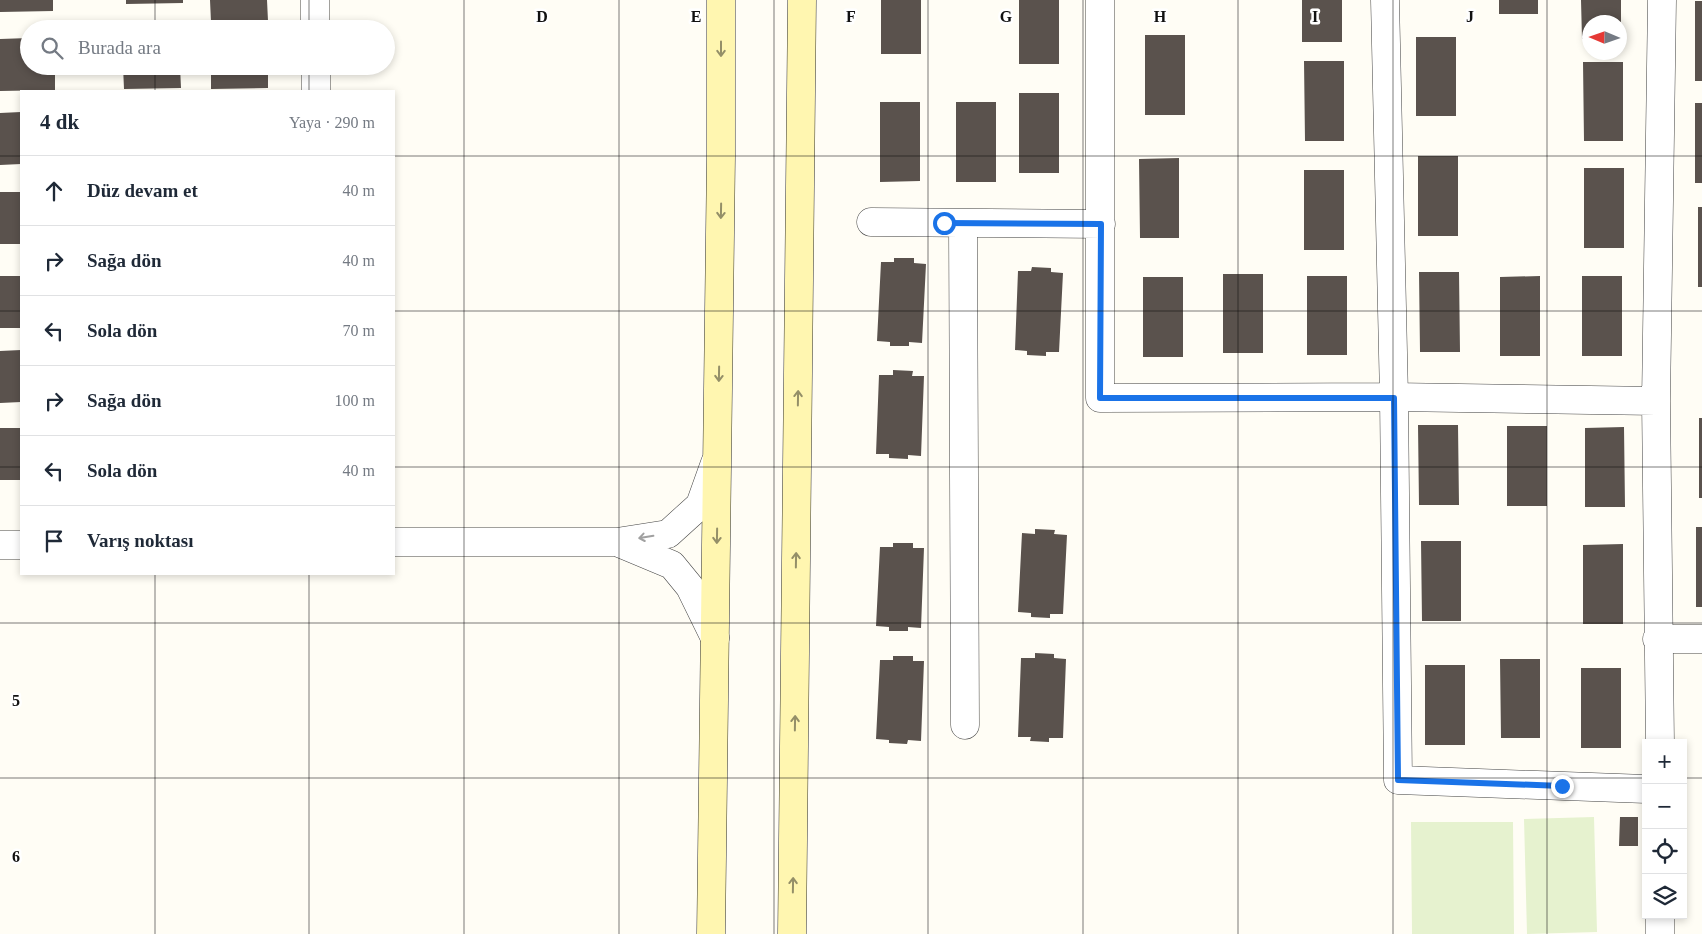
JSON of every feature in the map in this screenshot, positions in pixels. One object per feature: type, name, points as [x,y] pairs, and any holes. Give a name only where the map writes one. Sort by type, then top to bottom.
[{"type":"main road","points":[[711,934],[718,454],[721,0]]},
{"type":"main road","points":[[792,934],[802,0]]},
{"type":"street","points":[[315,0],[315,20]]},
{"type":"street","points":[[1100,0],[1100,398],[1394,398],[1656,401]]},
{"type":"street","points":[[1385,0],[1394,398],[1398,780],[1642,790]]},
{"type":"street","points":[[1660,739],[1656,401],[1662,0]]},
{"type":"street","points":[[316,75],[316,90]]},
{"type":"street","points":[[871,222],[1101,224]]},
{"type":"street","points":[[963,223],[965,725]]},
{"type":"street","points":[[395,542],[617,542],[668,534],[700,505],[718,454]]},
{"type":"street","points":[[617,542],[672,565],[690,587],[715,638]]},
{"type":"street","points":[[0,545],[20,545]]},
{"type":"street","points":[[1658,639],[1702,639]]},
{"type":"street","points":[[1660,919],[1660,934]]},
{"type":"green space","points":[[1594,817],[1597,932],[1527,934],[1524,819]]},
{"type":"green space","points":[[1411,822],[1513,822],[1514,934],[1412,934]]},
{"type":"building","points":[[0,0],[53,0],[53,11],[0,12]]},
{"type":"building","points":[[126,0],[183,0],[183,3],[126,4]]},
{"type":"building","points":[[210,0],[267,0],[268,20],[211,20]]},
{"type":"building","points":[[881,0],[921,0],[921,54],[881,54]]},
{"type":"building","points":[[1019,0],[1059,0],[1059,64],[1019,64]]},
{"type":"building","points":[[1302,0],[1342,0],[1342,42],[1302,42]]},
{"type":"building","points":[[1499,0],[1538,0],[1538,14],[1499,14]]},
{"type":"building","points":[[1581,0],[1621,0],[1621,15],[1582,15],[1582,39]]},
{"type":"building","points":[[1695,1],[1702,1],[1702,81],[1695,81]]},
{"type":"building","points":[[1145,35],[1185,35],[1185,115],[1145,115]]},
{"type":"building","points":[[1416,37],[1456,37],[1456,116],[1416,116]]},
{"type":"building","points":[[20,38],[20,75],[55,75],[55,90],[0,91],[0,39]]},
{"type":"building","points":[[1304,61],[1344,61],[1344,141],[1305,141]]},
{"type":"building","points":[[1583,62],[1623,62],[1623,141],[1584,141]]},
{"type":"building","points":[[123,75],[180,75],[181,88],[124,89]]},
{"type":"building","points":[[211,75],[268,75],[268,88],[211,89]]},
{"type":"building","points":[[1019,93],[1059,93],[1059,173],[1019,173]]},
{"type":"building","points":[[880,102],[920,102],[920,181],[880,182]]},
{"type":"building","points":[[956,102],[996,102],[996,182],[956,182]]},
{"type":"building","points":[[1695,103],[1702,103],[1702,183],[1695,183]]},
{"type":"building","points":[[20,112],[20,164],[0,165],[0,113]]},
{"type":"building","points":[[1418,156],[1458,156],[1458,236],[1418,236]]},
{"type":"building","points":[[1179,158],[1179,238],[1140,238],[1139,159]]},
{"type":"building","points":[[1584,168],[1624,168],[1624,248],[1584,248]]},
{"type":"building","points":[[1304,170],[1344,170],[1344,250],[1304,250]]},
{"type":"building","points":[[0,192],[20,192],[20,244],[0,244]]},
{"type":"building","points":[[1698,207],[1702,207],[1702,287],[1698,287]]},
{"type":"building","points":[[894,258],[914,258],[914,263],[926,264],[922,343],[909,342],[909,346],[890,346],[890,342],[877,341],[881,262],[894,262]]},
{"type":"building","points":[[1032,267],[1051,268],[1051,272],[1063,273],[1059,352],[1046,352],[1046,356],[1027,355],[1027,351],[1015,350],[1018,271],[1031,271]]},
{"type":"building","points":[[1419,272],[1459,272],[1460,352],[1420,352]]},
{"type":"building","points":[[1223,274],[1263,274],[1263,353],[1223,353]]},
{"type":"building","points":[[0,276],[20,276],[20,328],[0,328]]},
{"type":"building","points":[[1307,276],[1347,276],[1347,355],[1307,355]]},
{"type":"building","points":[[1540,276],[1540,356],[1500,356],[1500,277]]},
{"type":"building","points":[[1582,276],[1622,276],[1622,356],[1582,356]]},
{"type":"building","points":[[1143,277],[1183,277],[1183,357],[1143,357]]},
{"type":"building","points":[[20,350],[20,402],[0,403],[0,351]]},
{"type":"building","points":[[893,370],[913,371],[912,376],[924,376],[921,456],[908,455],[908,459],[889,458],[889,454],[876,454],[879,375],[893,375]]},
{"type":"building","points":[[1699,418],[1702,418],[1702,498],[1699,498]]},
{"type":"building","points":[[1418,425],[1458,425],[1459,505],[1419,505]]},
{"type":"building","points":[[1507,426],[1547,426],[1547,506],[1507,506]]},
{"type":"building","points":[[1624,427],[1625,507],[1585,507],[1585,428]]},
{"type":"building","points":[[0,428],[20,428],[20,480],[0,480]]},
{"type":"building","points":[[1696,527],[1702,527],[1702,607],[1696,607]]},
{"type":"building","points":[[1035,529],[1055,530],[1054,534],[1067,535],[1063,614],[1050,614],[1050,618],[1031,617],[1031,613],[1018,612],[1022,533],[1035,534]]},
{"type":"building","points":[[1421,541],[1461,541],[1461,621],[1422,621]]},
{"type":"building","points":[[893,543],[913,543],[913,548],[924,548],[921,628],[908,627],[908,631],[889,631],[889,627],[876,626],[880,547],[893,547]]},
{"type":"building","points":[[1623,544],[1623,624],[1583,624],[1583,545]]},
{"type":"building","points":[[1035,653],[1054,654],[1054,658],[1066,659],[1063,738],[1049,738],[1049,742],[1030,741],[1031,737],[1018,737],[1021,658],[1035,658]]},
{"type":"building","points":[[893,656],[913,656],[913,661],[924,661],[921,741],[908,740],[907,744],[889,743],[889,740],[876,739],[880,660],[893,660]]},
{"type":"building","points":[[1500,659],[1540,659],[1540,738],[1501,738]]},
{"type":"building","points":[[1425,665],[1465,665],[1465,745],[1425,745]]},
{"type":"building","points":[[1581,668],[1621,668],[1621,748],[1581,748]]},
{"type":"building","points":[[1620,817],[1638,817],[1638,846],[1619,846]]},
{"type":"route","points":[[944,223],[1101,224],[1100,398],[1394,398],[1398,780],[1562,786]]}]
